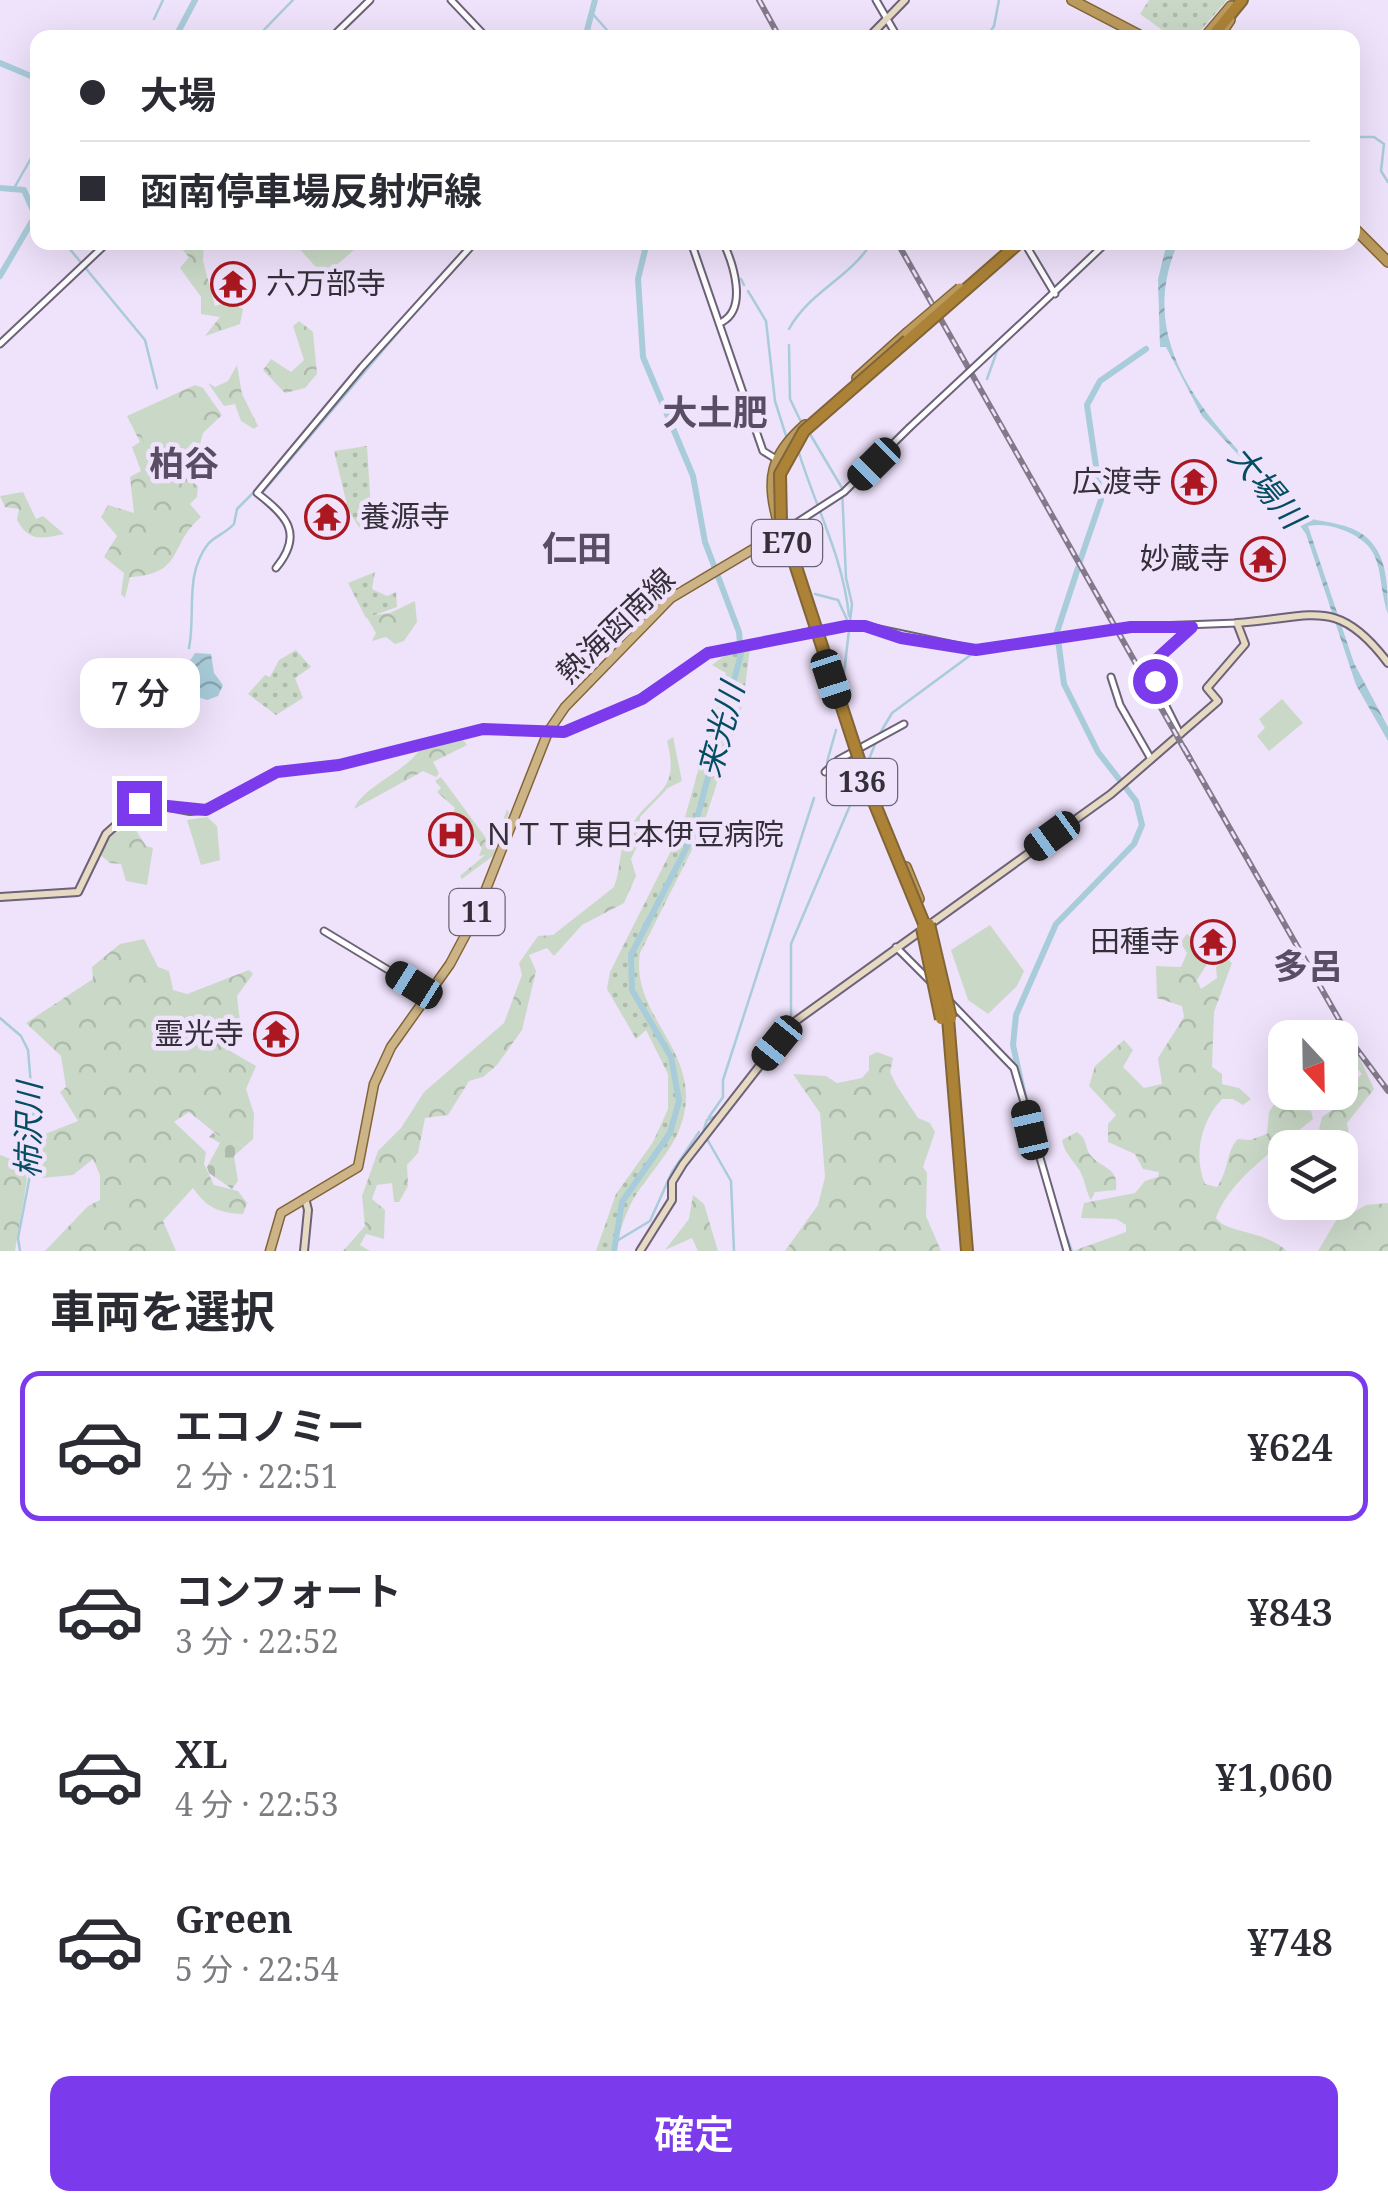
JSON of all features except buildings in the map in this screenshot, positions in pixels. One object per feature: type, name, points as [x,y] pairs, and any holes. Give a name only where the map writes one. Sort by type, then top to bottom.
[{"type":"highway","points":[[1068,0],[1126,30]]},
{"type":"highway","points":[[1220,30],[1242,1]]},
{"type":"highway","points":[[1218,30],[1242,1]]},
{"type":"highway","points":[[1360,236],[1388,264]]},
{"type":"highway","points":[[776,460],[1013,250]]},
{"type":"highway","name":"E70","points":[[946,1018],[940,978],[918,905],[864,777],[792,558],[779,512],[778,482],[788,452],[804,430],[1013,250]]},
{"type":"highway","name":"136","points":[[776,460],[776,490],[784,531],[856,750],[926,926]]},
{"type":"highway","points":[[926,926],[946,1018],[966,1251]]},
{"type":"main road","points":[[876,30],[905,0]]},
{"type":"main road","name":"熱海函南線","points":[[270,1251],[278,1216],[358,1167],[374,1084],[390,1048],[475,918],[548,732],[564,707],[663,606],[704,575],[784,531]]},
{"type":"main road","points":[[640,1251],[672,1200],[672,1182],[682,1164],[793,1023],[1123,784],[1218,700],[1207,688],[1245,644],[1237,623],[1324,616],[1354,624],[1388,663]]},
{"type":"main road","points":[[0,897],[78,892],[106,834],[142,802],[180,810],[206,810],[277,772],[339,765],[483,729],[548,732]]},
{"type":"main road","points":[[304,1251],[308,1210],[305,1198]]},
{"type":"street","points":[[339,30],[370,0]]},
{"type":"street","points":[[451,0],[479,30]]},
{"type":"street","points":[[876,0],[893,30]]},
{"type":"street","points":[[0,344],[100,250]]},
{"type":"street","points":[[276,568],[288,553],[290,533],[284,516],[260,496],[351,379],[467,250]]},
{"type":"street","points":[[694,250],[722,322],[764,454],[776,460]]},
{"type":"street","points":[[722,322],[732,313],[736,290],[734,268],[726,250]]},
{"type":"street","points":[[1026,250],[1055,294]]},
{"type":"street","points":[[784,531],[844,492],[1099,250]]},
{"type":"street","points":[[548,732],[569,730],[632,704],[698,658],[818,630],[849,626],[976,650],[1131,627],[1237,623]]},
{"type":"street","points":[[1180,734],[1147,668],[1192,627]]},
{"type":"street","points":[[1111,677],[1120,705],[1151,759]]},
{"type":"street","points":[[825,772],[904,724]]},
{"type":"street","points":[[324,931],[428,994]]},
{"type":"street","points":[[896,947],[1014,1068],[1067,1251]]},
{"type":"green space","points":[[1149,0],[1227,0],[1201,30],[1162,30],[1140,14]]},
{"type":"green space","points":[[182,250],[204,250],[215,306],[222,304],[216,295],[221,287],[230,302],[243,309],[240,324],[205,336],[220,317],[201,314],[201,297],[180,268],[189,257]]},
{"type":"green space","points":[[301,250],[354,250],[324,276]]},
{"type":"green space","points":[[299,321],[313,332],[317,374],[305,388],[285,393],[263,370],[271,359],[291,372],[304,360],[293,326]]},
{"type":"green space","points":[[237,365],[242,394],[258,426],[254,429],[241,421],[235,404],[224,406],[208,383],[215,387],[228,381]]},
{"type":"green space","points":[[195,385],[203,388],[222,415],[203,433],[200,444],[186,454],[188,465],[178,472],[198,486],[197,497],[190,504],[201,517],[168,564],[147,575],[130,577],[125,598],[121,594],[124,573],[104,557],[117,536],[101,517],[108,505],[134,513],[130,477],[141,471],[132,447],[140,442],[127,416]]},
{"type":"green space","points":[[177,407],[194,421],[198,443],[159,470],[154,469],[137,423],[156,408]]},
{"type":"green space","points":[[367,446],[372,526],[360,529],[348,509],[334,451]]},
{"type":"green space","points":[[23,492],[36,519],[43,516],[64,534],[42,538],[26,532],[17,520],[19,509],[5,507],[0,496]]},
{"type":"green space","points":[[375,572],[372,589],[387,596],[396,592],[397,607],[366,618],[348,583]]},
{"type":"green space","points":[[415,601],[417,622],[404,641],[395,644],[386,637],[372,641],[376,633],[366,616],[390,613]]},
{"type":"green space","points":[[750,648],[743,703],[701,832],[640,953],[639,973],[644,992],[684,1078],[686,1098],[681,1125],[633,1200],[614,1251],[596,1251],[616,1194],[653,1142],[668,1109],[668,1074],[646,1030],[636,1039],[607,989],[610,972],[681,831],[726,673],[712,665],[729,652]]},
{"type":"green space","points":[[296,650],[311,667],[295,678],[303,698],[276,715],[248,694],[265,675],[270,677],[279,660]]},
{"type":"green space","points":[[1282,699],[1303,723],[1269,751],[1257,736],[1265,728],[1259,719]]},
{"type":"green space","points":[[673,737],[682,781],[668,788],[640,817],[639,842],[631,859],[636,876],[624,903],[582,925],[554,956],[547,948],[529,955],[536,971],[522,1030],[497,1065],[483,1077],[469,1081],[448,1115],[425,1118],[418,1153],[407,1165],[408,1186],[399,1202],[394,1202],[392,1183],[377,1185],[372,1199],[385,1210],[384,1239],[366,1234],[360,1245],[370,1251],[343,1251],[365,1226],[362,1196],[378,1151],[401,1128],[424,1092],[504,1023],[522,975],[519,963],[538,936],[553,935],[614,887],[627,834],[635,819],[666,784],[670,773],[667,741]]},
{"type":"green space","points":[[463,740],[467,745],[433,762],[439,773],[436,777],[423,771],[354,809],[366,793],[420,749]]},
{"type":"green space","points":[[441,777],[489,842],[495,843],[507,809],[509,813],[493,856],[462,879],[460,876],[485,855],[479,856],[482,848],[465,824],[458,826],[452,815],[455,808],[437,792],[441,788],[435,781]]},
{"type":"green space","points":[[207,817],[217,826],[220,860],[201,865],[187,820]]},
{"type":"green space","points":[[132,824],[146,846],[153,848],[147,885],[126,881],[121,864],[110,863],[99,854],[113,828],[118,832]]},
{"type":"green space","points":[[990,925],[1024,971],[1017,986],[988,1014],[968,1000],[951,950]]},
{"type":"green space","points":[[1187,934],[1214,953],[1197,980],[1201,989],[1217,978],[1216,967],[1227,959],[1232,963],[1214,1012],[1212,1067],[1222,1074],[1222,1084],[1239,1088],[1251,1099],[1243,1105],[1233,1099],[1222,1099],[1209,1118],[1200,1151],[1205,1184],[1217,1187],[1238,1139],[1250,1140],[1267,1134],[1270,1110],[1311,1111],[1313,1119],[1299,1130],[1268,1130],[1268,1155],[1232,1189],[1216,1218],[1228,1227],[1267,1239],[1287,1251],[1073,1251],[1126,1232],[1126,1225],[1116,1219],[1081,1218],[1084,1203],[1135,1193],[1145,1181],[1158,1177],[1159,1172],[1143,1169],[1135,1154],[1108,1142],[1108,1124],[1116,1115],[1089,1086],[1095,1066],[1124,1040],[1133,1050],[1123,1067],[1144,1088],[1162,1084],[1158,1058],[1184,1017],[1182,1006],[1157,998],[1156,966],[1181,967],[1187,953],[1180,942]]},
{"type":"green space","points":[[144,939],[158,967],[169,971],[173,990],[187,994],[249,970],[253,974],[237,996],[240,1022],[226,1023],[214,1035],[218,1044],[256,1066],[246,1089],[254,1114],[253,1139],[244,1147],[219,1136],[189,1112],[174,1122],[206,1152],[204,1164],[214,1185],[238,1191],[247,1203],[243,1214],[220,1211],[193,1188],[163,1221],[176,1251],[45,1251],[88,1206],[100,1200],[100,1175],[93,1159],[73,1175],[42,1178],[40,1136],[78,1121],[60,1092],[66,1087],[61,1056],[26,1023],[93,979],[92,967],[120,944]]},
{"type":"green space","points":[[877,1052],[893,1058],[890,1072],[897,1086],[918,1118],[930,1123],[935,1132],[923,1167],[927,1173],[926,1216],[941,1251],[785,1251],[818,1205],[825,1177],[820,1113],[793,1074],[826,1076],[837,1083],[862,1078],[869,1070],[869,1056]]},
{"type":"green space","points":[[1358,1055],[1374,1089],[1358,1109],[1358,1078],[1362,1074]]},
{"type":"green space","points":[[1332,1110],[1357,1110],[1347,1123],[1348,1130],[1321,1130],[1322,1117]]},
{"type":"green space","points":[[1077,1132],[1093,1158],[1115,1176],[1116,1190],[1095,1192],[1091,1200],[1062,1140]]},
{"type":"green space","points":[[213,1133],[244,1147],[234,1156],[238,1181],[232,1189],[209,1173],[207,1167],[220,1143],[209,1137]]},
{"type":"green space","points":[[0,1155],[24,1164],[27,1180],[15,1251],[0,1251]]},
{"type":"green space","points":[[693,1195],[704,1204],[718,1251],[698,1251],[692,1238],[665,1250],[689,1219]]},
{"type":"green space","points":[[1388,1203],[1388,1251],[1318,1251],[1336,1220],[1358,1220],[1358,1210]]},
{"type":"water","points":[[1165,250],[1176,250],[1166,284],[1166,322],[1175,358],[1192,392],[1215,424],[1297,512],[1356,530],[1376,548],[1385,572],[1388,614],[1377,562],[1366,544],[1336,528],[1308,526],[1354,663],[1388,727],[1388,741],[1356,685],[1306,534],[1285,505],[1202,416],[1166,347],[1160,347],[1158,279]]},
{"type":"water","points":[[195,653],[211,654],[214,673],[223,685],[218,696],[207,700],[186,693],[183,672]]},
{"type":"waterway","points":[[154,19],[163,0]]},
{"type":"waterway","name":"柿沢川","points":[[179,30],[195,0]]},
{"type":"waterway","points":[[264,30],[293,0]]},
{"type":"waterway","name":"来光川","points":[[587,30],[595,0]]},
{"type":"waterway","points":[[991,30],[999,0]]},
{"type":"waterway","points":[[591,12],[607,30]]},
{"type":"waterway","points":[[0,63],[30,76]]},
{"type":"waterway","points":[[1360,137],[1374,137],[1384,144],[1381,171],[1388,182]]},
{"type":"waterway","points":[[13,190],[30,160]]},
{"type":"waterway","points":[[0,188],[24,190],[30,204]]},
{"type":"waterway","name":"柿沢川","points":[[0,276],[30,225]]},
{"type":"waterway","points":[[71,250],[145,340],[157,388]]},
{"type":"waterway","name":"来光川","points":[[614,1251],[622,1202],[670,1133],[679,1101],[671,1057],[632,990],[631,955],[692,837],[741,654],[739,632],[705,542],[693,476],[643,357],[638,279],[645,250]]},
{"type":"waterway","points":[[789,329],[807,305],[866,250]]},
{"type":"waterway","points":[[741,279],[744,285]]},
{"type":"waterway","points":[[748,291],[766,321],[775,401],[787,439]]},
{"type":"waterway","points":[[262,493],[423,303]]},
{"type":"waterway","points":[[987,379],[997,351],[1032,317]]},
{"type":"waterway","points":[[789,345],[790,399],[802,424]]},
{"type":"waterway","points":[[1080,561],[1101,500],[1087,405],[1100,381],[1146,349]]},
{"type":"waterway","points":[[810,434],[842,488],[846,578],[852,604],[843,682]]},
{"type":"waterway","points":[[799,453],[835,553],[849,616]]},
{"type":"waterway","points":[[189,648],[193,582],[201,556],[211,541],[234,524],[237,509],[253,493]]},
{"type":"waterway","points":[[1025,1100],[1013,1045],[1016,1015],[1056,924],[1134,844],[1142,825],[1136,801],[1098,752],[1064,684],[1057,632],[1078,568]]},
{"type":"waterway","points":[[815,594],[838,600],[849,624]]},
{"type":"waterway","points":[[879,735],[892,713],[972,654]]},
{"type":"waterway","points":[[827,762],[836,730]]},
{"type":"waterway","points":[[869,759],[876,742]]},
{"type":"waterway","points":[[791,1022],[791,944],[857,789]]},
{"type":"waterway","points":[[709,1117],[723,1097],[723,1080],[814,798]]},
{"type":"waterway","name":"柿沢川","points":[[0,1018],[21,1036],[28,1050],[36,1144],[18,1238],[20,1251]]},
{"type":"waterway","points":[[703,1132],[707,1120],[718,1115]]},
{"type":"waterway","points":[[615,1242],[650,1221],[672,1172],[699,1132]]},
{"type":"waterway","points":[[707,1139],[731,1181],[734,1251]]},
{"type":"waterway","points":[[1065,1237],[1070,1251]]},
{"type":"railway","points":[[759,0],[776,30]]},
{"type":"railway","points":[[902,250],[1190,759]]},
{"type":"railway","points":[[1184,748],[1353,1044],[1388,1091]]},
{"type":"place","name":"六万部寺","points":[[233,284]]},
{"type":"place","name":"広渡寺","points":[[1194,482]]},
{"type":"place","name":"養源寺","points":[[327,517]]},
{"type":"place","name":"妙蔵寺","points":[[1263,559]]},
{"type":"place","name":"ＮＴＴ東日本伊豆病院","points":[[451,835]]},
{"type":"place","name":"田種寺","points":[[1213,942]]},
{"type":"place","name":"霊光寺","points":[[276,1034]]},
{"type":"district","name":"大土肥","points":[[715,413]]},
{"type":"district","name":"柏谷","points":[[184,464]]},
{"type":"district","name":"仁田","points":[[577,549]]},
{"type":"district","name":"多呂","points":[[1308,967]]},
{"type":"route","points":[[139,803],[206,810],[277,772],[339,765],[483,729],[564,732],[642,699],[708,653],[846,626],[865,626],[901,638],[976,650],[1131,627],[1192,627],[1147,668],[1155,681]]},
{"type":"water label","name":"大場川","points":[[1266,487]]}]
